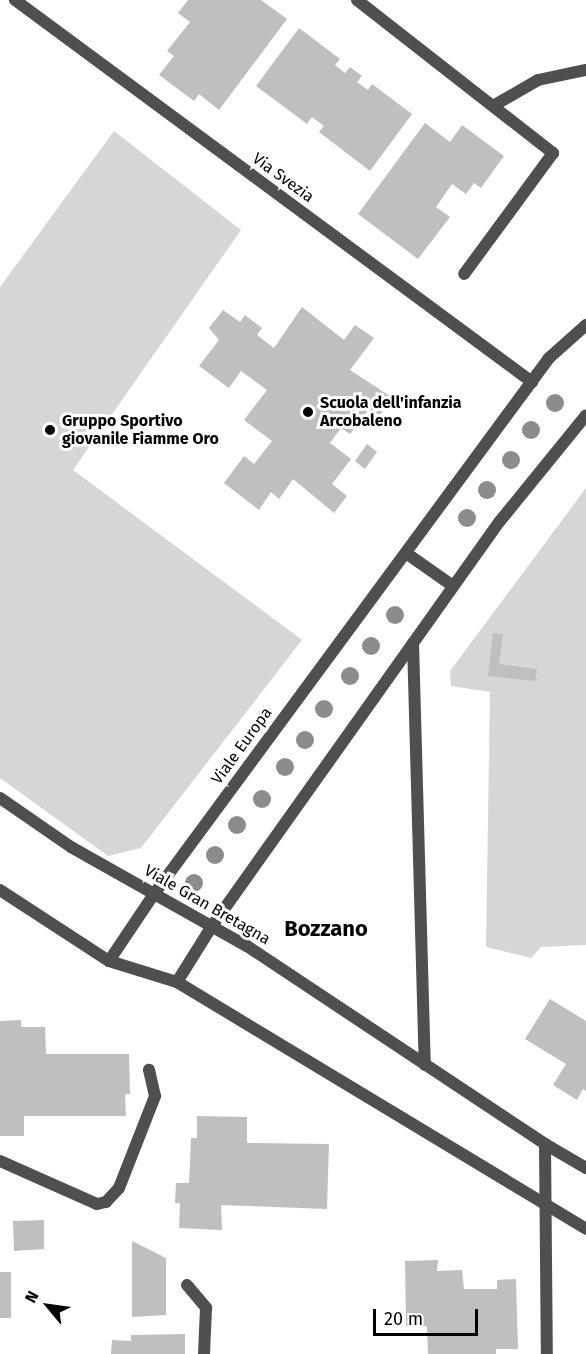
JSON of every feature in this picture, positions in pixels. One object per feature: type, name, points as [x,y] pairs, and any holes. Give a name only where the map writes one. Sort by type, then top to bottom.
[{"type":"street","name":"Via Svezia","points":[[15,0],[532,382]]},
{"type":"street","points":[[357,0],[553,153],[464,274]]},
{"type":"street","points":[[493,106],[538,80],[586,70]]},
{"type":"street","name":"Viale Europa","points":[[109,961],[154,894],[549,358],[586,325]]},
{"type":"street","points":[[177,982],[212,926],[500,520],[586,416]]},
{"type":"street","points":[[406,553],[453,586]]},
{"type":"street","points":[[413,643],[425,1065]]},
{"type":"street","name":"Viale Gran Bretagna","points":[[0,798],[71,847],[247,946],[545,1144],[586,1168]]},
{"type":"street","points":[[0,890],[109,961],[177,982],[586,1229]]},
{"type":"street","points":[[0,1161],[98,1204],[106,1202],[119,1188],[155,1096],[153,1076],[149,1070]]},
{"type":"street","points":[[545,1144],[547,1354]]},
{"type":"street","points":[[187,1285],[206,1308],[204,1354]]},
{"type":"shaded area","points":[[114,131],[241,230],[73,470],[302,640],[141,848],[108,856],[0,778],[0,287]]},
{"type":"shaded area","points":[[586,488],[586,945],[541,947],[531,958],[486,947],[490,692],[451,686],[450,671]]},
{"type":"building","points":[[188,0],[261,0],[287,19],[219,110],[199,94],[194,101],[159,75],[174,56],[167,51],[190,22],[178,13]]},
{"type":"building","points":[[299,28],[340,59],[335,65],[345,73],[350,67],[362,76],[357,82],[368,90],[372,84],[412,114],[370,171],[319,132],[324,126],[312,117],[307,124],[256,86]]},
{"type":"building","points":[[425,123],[450,142],[462,125],[504,156],[481,188],[474,183],[466,194],[452,184],[436,207],[450,217],[418,259],[358,214]]},
{"type":"building","name":"Scuola dell'infanzia Arcobaleno","points":[[302,307],[344,340],[355,325],[374,338],[350,370],[393,398],[379,416],[369,409],[350,434],[341,428],[330,443],[351,459],[332,484],[347,496],[334,513],[293,479],[279,499],[271,492],[259,510],[224,483],[244,456],[254,464],[272,441],[244,420],[267,390],[241,371],[229,388],[199,366],[219,340],[209,328],[223,310],[240,322],[245,315],[262,328],[257,335],[274,348]]},
{"type":"building","points":[[367,444],[377,452],[365,469],[355,461]]},
{"type":"building","points":[[493,633],[503,634],[499,664],[537,669],[535,681],[488,676]]},
{"type":"building","points":[[550,999],[586,1021],[586,1091],[583,1089],[577,1100],[553,1085],[566,1064],[525,1039]]},
{"type":"building","points":[[21,1020],[21,1027],[45,1027],[46,1054],[129,1054],[130,1094],[125,1094],[126,1116],[24,1116],[24,1136],[0,1136],[0,1021]]},
{"type":"building","points":[[197,1116],[247,1117],[247,1143],[329,1144],[327,1209],[221,1205],[222,1230],[179,1228],[180,1203],[175,1203],[176,1183],[189,1183],[191,1138],[197,1138]]},
{"type":"building","points":[[44,1220],[44,1249],[14,1251],[13,1221]]},
{"type":"building","points":[[132,1241],[166,1258],[166,1315],[132,1317]]},
{"type":"building","points":[[438,1260],[437,1271],[462,1270],[464,1289],[497,1289],[497,1280],[516,1279],[518,1349],[496,1349],[496,1354],[428,1354],[427,1326],[406,1326],[405,1261]]},
{"type":"building","points":[[0,1272],[11,1272],[11,1318],[0,1318]]},
{"type":"building","points":[[185,1334],[185,1354],[111,1354],[112,1340],[131,1341],[131,1335]]},
{"type":"place","name":"Scuola dell'infanzia Arcobaleno","points":[[308,412]]},
{"type":"place","name":"Gruppo Sportivo giovanile Fiamme Oro","points":[[50,430]]},
{"type":"district","name":"Bozzano","points":[[326,929]]}]
